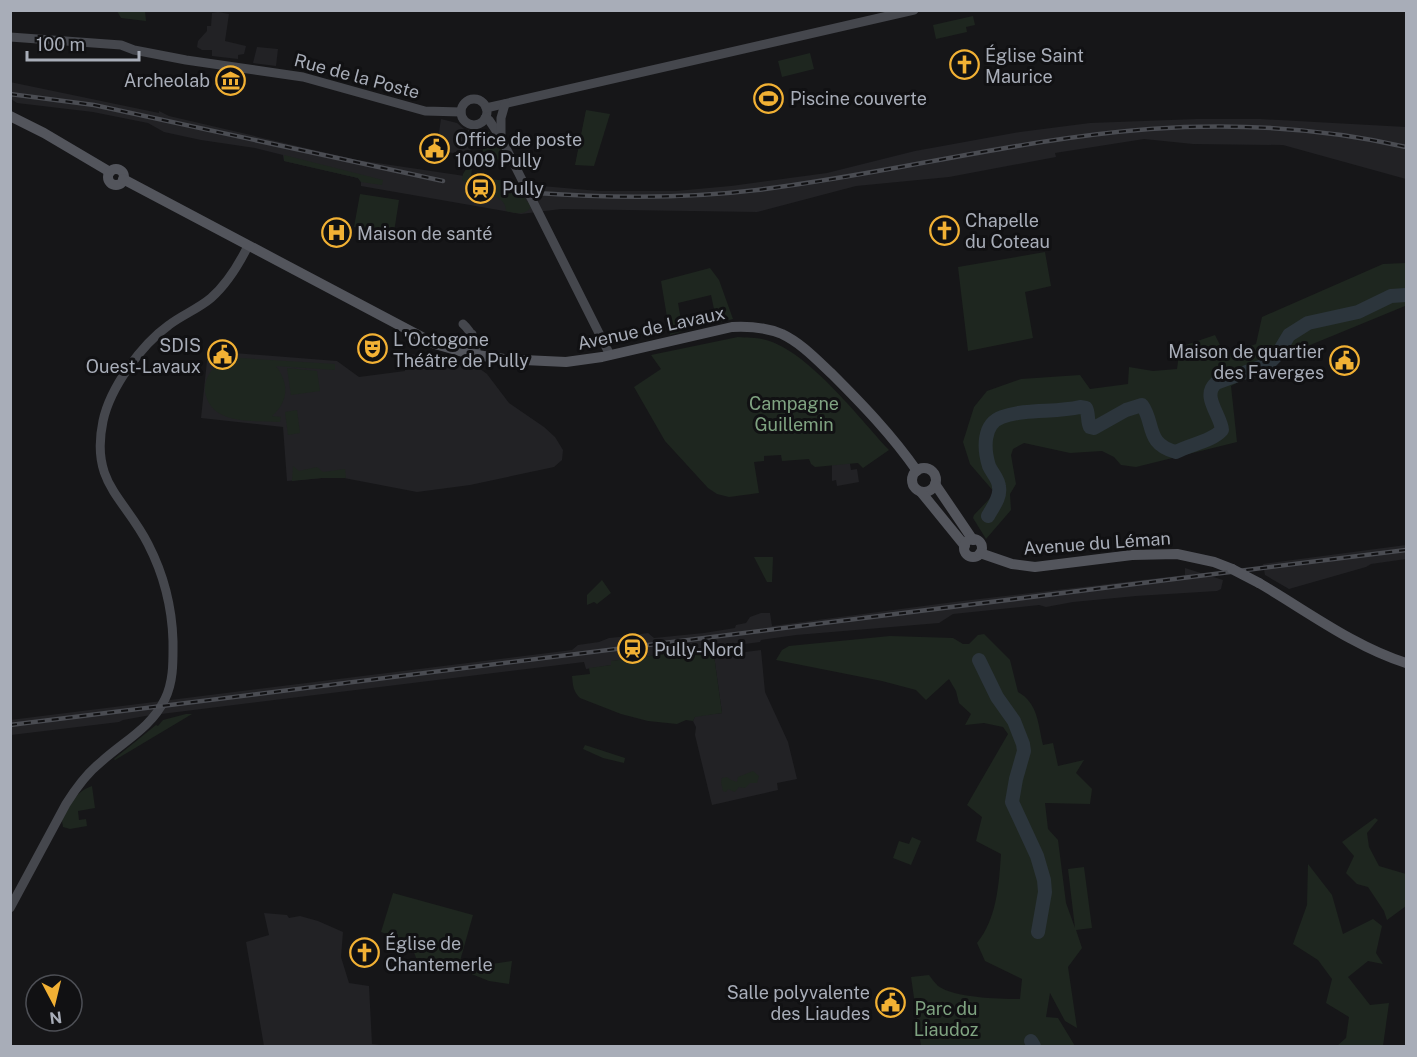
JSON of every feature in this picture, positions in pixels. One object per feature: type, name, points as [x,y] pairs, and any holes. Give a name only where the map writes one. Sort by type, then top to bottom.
[{"type":"main road","name":"Avenue de Lavaux","points":[[10,108],[44,133]]},
{"type":"main road","name":"Avenue de Lavaux","points":[[10,117],[44,133],[110,172],[109,179],[112,183],[119,184],[123,179],[435,344],[459,351],[504,359],[566,362],[610,355],[732,327],[748,326],[771,330],[801,346],[835,378],[894,440],[916,471]]},
{"type":"main road","points":[[924,468],[935,475],[935,484],[969,543],[916,489],[912,481],[916,471],[924,468]]},
{"type":"main road","points":[[921,492],[931,490],[935,484]]},
{"type":"main road","name":"Avenue du Léman","points":[[969,543],[981,545],[980,554],[1012,564],[1035,567],[1132,555],[1167,553],[1193,556],[1232,569],[1346,636],[1382,654],[1407,663]]},
{"type":"street","points":[[610,355],[501,138],[489,120],[486,113],[479,100],[471,99],[464,104],[461,112],[463,119],[471,124],[479,124],[486,113],[505,104],[888,14],[914,10]]},
{"type":"street","name":"Rue de la Poste","points":[[10,37],[122,45],[134,50],[186,60],[303,77],[409,107],[450,113],[461,112]]},
{"type":"street","points":[[501,138],[505,104]]},
{"type":"street","points":[[10,908],[71,796],[94,767],[145,728],[166,697],[171,682],[174,662],[173,632],[166,589],[148,543],[116,498],[105,478],[101,458],[102,423],[107,406],[116,387],[142,351],[164,328],[212,297],[240,261],[248,246]]},
{"type":"street","points":[[464,324],[472,334],[477,356]]},
{"type":"street","points":[[459,351],[466,346],[472,334]]},
{"type":"shaded area","points":[[212,13],[229,14],[225,41],[246,46],[244,54],[238,55],[238,59],[212,56],[212,50],[202,50],[197,47],[198,41],[207,31],[207,26],[211,26]]},
{"type":"shaded area","points":[[257,47],[278,49],[276,66],[253,63]]},
{"type":"shaded area","points":[[10,82],[159,113],[159,111],[169,116],[357,160],[519,184],[599,191],[676,191],[731,186],[827,173],[915,151],[1020,132],[1090,123],[1197,119],[1260,119],[1406,127],[1406,179],[1283,145],[1193,144],[1144,139],[1055,153],[1056,157],[949,177],[856,186],[757,212],[561,209],[521,214],[361,186],[358,178],[284,161],[283,155],[164,132],[148,123],[93,112],[17,103],[11,99]]},
{"type":"shaded area","points":[[441,119],[457,123],[464,129],[463,148],[468,130],[473,131],[470,156],[442,151],[437,146]]},
{"type":"shaded area","points":[[208,351],[337,361],[359,377],[405,371],[403,357],[412,354],[423,357],[435,354],[476,366],[487,374],[509,403],[555,437],[563,450],[562,460],[554,467],[470,485],[417,492],[344,478],[287,481],[283,427],[201,418]]},
{"type":"shaded area","points":[[832,437],[849,458],[851,470],[857,469],[859,482],[837,486],[836,480],[832,481]]},
{"type":"shaded area","points":[[1406,545],[1406,559],[1371,564],[1289,589],[1265,575],[1263,564]]},
{"type":"shaded area","points":[[1185,568],[1223,580],[1221,589],[953,614],[939,623],[796,635],[760,642],[612,661],[612,665],[586,669],[584,662],[145,716],[119,722],[11,735],[10,720],[572,650],[578,645],[609,638],[624,639],[648,633],[654,638],[704,633],[735,628],[736,625],[746,623],[750,617],[761,613],[770,613],[772,626],[1185,575]]},
{"type":"shaded area","points":[[761,650],[765,692],[788,742],[797,779],[777,783],[778,790],[712,805],[693,721],[695,716],[722,713],[714,656]]},
{"type":"shaded area","points":[[264,913],[287,915],[289,918],[300,916],[343,932],[341,957],[349,983],[369,986],[372,1044],[389,1046],[264,1046],[246,942],[269,935]]},
{"type":"green space","points":[[117,11],[145,11],[146,21],[121,18]]},
{"type":"green space","points":[[973,16],[975,25],[966,27],[967,32],[936,39],[933,25]]},
{"type":"green space","points":[[810,53],[814,69],[782,77],[778,61]]},
{"type":"green space","points":[[586,110],[610,114],[594,166],[575,165]]},
{"type":"green space","points":[[482,130],[491,133],[504,155],[503,160],[481,158],[486,137],[474,136]]},
{"type":"green space","points":[[284,155],[383,180],[382,185],[361,182],[358,178],[284,161]]},
{"type":"green space","points":[[467,158],[473,159],[471,177],[517,182],[527,202],[529,201],[531,207],[529,210],[523,213],[506,211],[503,203],[491,195],[478,201],[475,197],[478,185],[462,180],[468,166]]},
{"type":"green space","points":[[360,194],[399,200],[394,232],[354,227]]},
{"type":"green space","points":[[1045,252],[1051,286],[1025,292],[1033,338],[968,351],[958,267]]},
{"type":"green space","points":[[1406,263],[1406,307],[1298,350],[1231,386],[1237,442],[1136,467],[1121,465],[1114,457],[1102,451],[1070,453],[1024,443],[1013,449],[1011,455],[1016,484],[1010,494],[1011,510],[986,539],[973,518],[995,493],[970,464],[963,442],[974,407],[987,391],[1021,379],[1080,375],[1090,389],[1128,384],[1129,367],[1153,371],[1177,369],[1180,347],[1215,335],[1225,355],[1256,344],[1262,317],[1383,264]]},
{"type":"green space","points":[[710,268],[719,280],[733,319],[717,323],[711,295],[678,303],[683,331],[670,335],[661,281]]},
{"type":"green space","name":"Campagne Guillemin","points":[[738,337],[766,340],[799,358],[832,387],[889,450],[863,468],[858,463],[815,467],[809,459],[782,461],[781,455],[764,456],[764,461],[754,462],[759,493],[729,497],[717,494],[708,488],[665,441],[634,387],[661,369],[651,355]]},
{"type":"green space","points":[[208,356],[335,364],[335,370],[276,366],[285,385],[282,404],[272,416],[281,417],[280,422],[248,421],[227,417],[211,406],[206,396],[206,382],[218,363],[207,362]]},
{"type":"green space","points":[[287,368],[317,371],[320,391],[291,395]]},
{"type":"green space","points":[[297,410],[300,433],[288,435],[285,412]]},
{"type":"green space","points":[[293,466],[299,471],[317,467],[323,472],[345,469],[346,478],[292,481]]},
{"type":"green space","points":[[754,557],[773,557],[772,582],[767,582]]},
{"type":"green space","points":[[602,580],[611,593],[597,604],[594,602],[587,605],[587,595]]},
{"type":"green space","name":"Parc du Liaudoz","points":[[984,634],[1010,660],[1018,692],[1030,702],[1036,715],[1043,745],[1053,743],[1058,766],[1084,760],[1076,773],[1092,789],[1090,804],[1045,803],[1048,829],[1058,840],[1066,903],[1075,928],[1068,869],[1084,867],[1092,928],[1076,930],[1082,948],[1068,967],[1077,1028],[1065,1021],[1050,993],[1046,1017],[1058,1018],[1075,1046],[921,1046],[911,977],[929,975],[938,986],[955,993],[1020,999],[1022,979],[985,961],[977,943],[993,912],[998,889],[1001,854],[976,841],[982,817],[967,805],[1008,734],[1003,727],[984,723],[965,725],[971,714],[959,703],[956,691],[949,679],[926,700],[916,690],[776,660],[782,650],[789,646],[890,636],[953,638],[963,644],[969,644],[978,635]]},
{"type":"green space","points":[[713,648],[722,713],[695,717],[693,721],[686,720],[677,724],[648,721],[621,714],[580,698],[574,688],[572,676],[590,674],[589,668],[611,665],[611,661]]},
{"type":"green space","points":[[192,714],[114,759],[163,720]]},
{"type":"green space","points":[[585,745],[625,758],[624,763],[603,758],[583,749]]},
{"type":"green space","points":[[753,771],[759,776],[757,783],[750,783],[745,788],[739,787],[735,792],[728,789],[726,792],[723,791],[722,778],[727,777],[737,782],[738,777]]},
{"type":"green space","points":[[92,786],[95,808],[78,811],[79,820],[86,819],[87,826],[70,829],[63,827],[62,821],[74,800],[81,792]]},
{"type":"green space","points":[[1375,818],[1378,820],[1367,833],[1369,847],[1379,866],[1406,874],[1406,906],[1387,920],[1384,911],[1368,887],[1357,884],[1346,873],[1354,856],[1342,842]]},
{"type":"green space","points":[[912,837],[921,841],[911,865],[893,858],[899,841],[909,844]]},
{"type":"green space","points":[[1308,864],[1332,895],[1343,934],[1373,919],[1382,926],[1376,953],[1383,964],[1368,961],[1348,977],[1370,1005],[1389,1003],[1383,1046],[1337,1046],[1346,1038],[1349,1017],[1326,1003],[1332,979],[1318,960],[1293,944],[1307,905]]},
{"type":"green space","points":[[393,893],[473,915],[460,961],[451,960],[447,965],[416,958],[407,944],[381,932]]},
{"type":"green space","points":[[512,961],[509,984],[489,981],[459,969]]},
{"type":"waterway","points":[[988,516],[999,494],[998,481],[987,460],[986,445],[988,431],[995,420],[1021,412],[1080,407],[1086,408],[1090,427],[1094,428],[1126,410],[1142,405],[1159,444],[1176,452],[1206,440],[1222,430],[1210,394],[1216,383],[1268,364],[1277,355],[1289,335],[1308,323],[1358,312],[1391,296],[1406,295]]},
{"type":"waterway","points":[[979,660],[997,697],[1014,721],[1023,744],[1024,751],[1012,802],[1037,856],[1044,880],[1045,892],[1038,932]]},
{"type":"waterway","points":[[1031,1041],[1034,1046]]},
{"type":"railway","points":[[10,94],[94,105],[443,181]]},
{"type":"railway","points":[[536,193],[646,197],[729,193],[856,175],[1051,140],[1182,127],[1247,127],[1311,131],[1406,147]]},
{"type":"railway","points":[[10,725],[1406,550]]},
{"type":"place","name":"Église Saint Maurice","points":[[964,65]]},
{"type":"place","name":"Archeolab","points":[[231,80]]},
{"type":"place","name":"Piscine couverte","points":[[769,98]]},
{"type":"place","name":"Office de poste 1009 Pully","points":[[434,149]]},
{"type":"place","name":"Pully","points":[[481,188]]},
{"type":"place","name":"Chapelle du Coteau","points":[[944,230]]},
{"type":"place","name":"Maison de santé","points":[[336,233]]},
{"type":"place","name":"L'Octogone Théâtre de Pully","points":[[372,349]]},
{"type":"place","name":"SDIS Ouest-Lavaux","points":[[222,355]]},
{"type":"place","name":"Maison de quartier des Faverges","points":[[1345,361]]},
{"type":"place","name":"Pully-Nord","points":[[633,649]]},
{"type":"place","name":"Église de Chantemerle","points":[[364,953]]},
{"type":"place","name":"Salle polyvalente des Liaudes","points":[[891,1002]]}]
